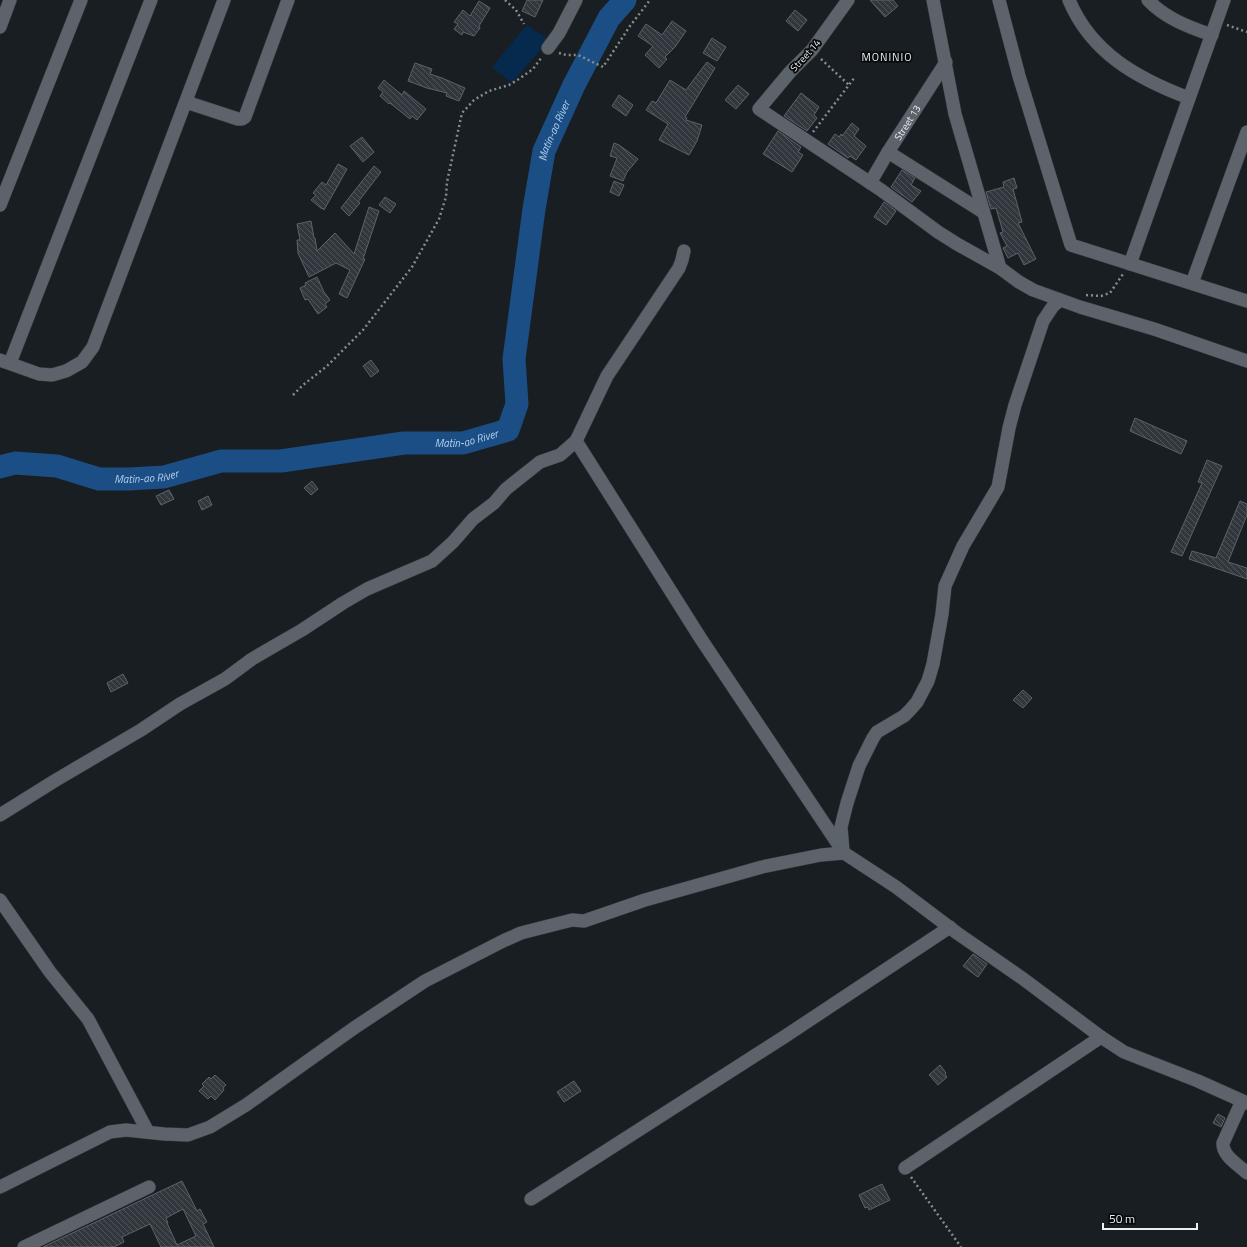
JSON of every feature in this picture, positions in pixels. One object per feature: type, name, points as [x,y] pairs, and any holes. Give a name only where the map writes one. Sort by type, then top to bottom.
[{"type":"street","points":[[0,27],[10,0]]},
{"type":"street","points":[[0,205],[80,0]]},
{"type":"street","points":[[151,0],[5,361],[39,374],[52,375],[66,371],[82,362],[93,347],[224,0]]},
{"type":"street","points":[[186,102],[233,118],[242,119],[245,117],[288,0]]},
{"type":"street","points":[[548,48],[559,33],[576,0]]},
{"type":"street","name":"Street 14","points":[[848,0],[812,50],[790,72],[759,109],[870,183]]},
{"type":"street","points":[[933,0],[955,114],[1000,268]]},
{"type":"street","points":[[999,0],[1019,76],[1071,245],[1247,301]]},
{"type":"street","points":[[1069,0],[1090,36],[1115,60],[1139,76],[1189,98]]},
{"type":"street","points":[[1148,0],[1157,10],[1184,26],[1212,35]]},
{"type":"street","points":[[1130,264],[1224,0]]},
{"type":"street","name":"Street 13","points":[[870,183],[888,152],[946,62]]},
{"type":"street","points":[[1192,283],[1247,132]]},
{"type":"street","points":[[888,152],[983,212]]},
{"type":"street","points":[[870,183],[944,236],[1000,268],[1033,290],[1247,361]]},
{"type":"street","points":[[0,815],[50,783],[141,730],[180,704],[225,679],[252,660],[343,603],[367,589],[432,561],[473,519],[494,503],[506,489],[540,462],[560,454],[576,440],[607,376],[679,268],[684,250]]},
{"type":"street","points":[[844,853],[841,827],[858,766],[872,738],[877,732],[904,716],[910,710],[917,702],[928,681],[933,664],[942,614],[945,586],[963,546],[998,487],[1009,428],[1015,405],[1043,321],[1053,306],[1060,300]]},
{"type":"street","points":[[576,440],[701,639],[844,853],[896,888],[1022,978],[1101,1037],[1124,1052],[1198,1081],[1244,1102],[1223,1143],[1223,1148],[1228,1155],[1247,1173]]},
{"type":"street","points":[[0,1187],[110,1132],[126,1130],[188,1135],[222,1121],[354,1028],[426,981],[521,933],[572,920],[584,921],[645,900],[762,867],[821,855],[844,853]]},
{"type":"street","points":[[0,900],[50,972],[88,1019],[148,1132]]},
{"type":"street","points":[[531,1199],[784,1037],[950,927]]},
{"type":"street","points":[[905,1168],[1101,1037]]},
{"type":"street","points":[[24,1247],[148,1187]]},
{"type":"path","points":[[505,0],[516,10],[524,24]]},
{"type":"path","points":[[293,395],[327,366],[363,330],[412,267],[439,219],[446,197],[447,182],[462,113],[474,100],[489,91],[509,85],[526,75],[533,69],[548,48],[566,55],[578,55],[603,67],[630,26],[650,0]]},
{"type":"path","points":[[1217,21],[1247,32]]},
{"type":"path","points":[[812,50],[849,86]]},
{"type":"path","points":[[812,134],[855,78]]},
{"type":"path","points":[[1082,295],[1101,296],[1110,293],[1130,264]]},
{"type":"path","points":[[905,1168],[960,1247]]},
{"type":"shaded area","points":[[527,25],[549,40],[512,83],[492,67]]},
{"type":"building","points":[[527,0],[543,0],[535,17],[522,11]]},
{"type":"building","points":[[870,0],[893,0],[898,6],[885,17]]},
{"type":"building","points":[[479,1],[490,8],[479,26],[480,28],[474,36],[463,32],[462,35],[454,29],[458,24],[454,22],[463,10],[470,16]]},
{"type":"building","points":[[795,10],[807,20],[798,31],[786,21]]},
{"type":"building","points":[[672,21],[686,31],[675,47],[665,57],[667,59],[659,68],[645,55],[653,46],[638,36],[646,24],[662,35]]},
{"type":"building","points":[[712,38],[726,47],[717,61],[703,53]]},
{"type":"building","points":[[707,62],[715,68],[685,117],[687,118],[686,120],[702,125],[697,141],[689,155],[659,140],[668,124],[646,110],[652,101],[656,103],[670,80],[686,90]]},
{"type":"building","points":[[415,63],[432,69],[430,74],[465,88],[459,101],[446,96],[447,93],[408,81]]},
{"type":"building","points":[[384,80],[402,95],[404,91],[426,109],[417,120],[412,116],[410,119],[380,96],[383,92],[378,88]]},
{"type":"building","points":[[738,85],[749,94],[736,109],[725,100]]},
{"type":"building","points":[[801,93],[819,107],[814,115],[817,118],[807,131],[784,116]]},
{"type":"building","points":[[619,95],[633,105],[626,116],[612,106]]},
{"type":"building","points":[[852,123],[859,129],[854,136],[866,146],[856,160],[850,156],[848,158],[828,144],[835,134],[839,137],[841,134],[842,136]]},
{"type":"building","points":[[778,131],[801,147],[798,152],[803,155],[792,172],[763,154]]},
{"type":"building","points":[[362,137],[374,152],[363,162],[350,146]]},
{"type":"building","points":[[614,143],[638,159],[627,172],[623,181],[610,176],[617,158],[610,156]]},
{"type":"building","points":[[338,164],[347,169],[324,210],[311,200],[316,195],[313,193],[322,182],[326,185]]},
{"type":"building","points":[[374,166],[381,172],[358,202],[360,203],[349,216],[341,208]]},
{"type":"building","points":[[902,170],[915,178],[911,185],[921,191],[912,202],[891,187]]},
{"type":"building","points":[[1014,178],[1017,188],[1013,189],[1022,222],[1018,223],[1036,259],[1024,265],[1018,253],[1008,258],[1003,248],[1007,246],[1000,233],[1003,232],[996,208],[991,209],[986,192],[1004,187],[1003,182]]},
{"type":"building","points":[[614,181],[624,185],[619,196],[610,192]]},
{"type":"building","points":[[385,197],[396,204],[390,213],[379,205]]},
{"type":"building","points":[[884,202],[896,211],[886,225],[874,217]]},
{"type":"building","points":[[369,207],[379,211],[363,259],[365,259],[347,298],[339,294],[350,270],[336,263],[309,277],[298,253],[297,240],[300,240],[297,224],[311,221],[317,251],[335,233],[354,254]]},
{"type":"building","points":[[317,277],[324,292],[330,300],[325,304],[327,307],[318,314],[308,299],[305,300],[300,288],[306,285],[305,283]]},
{"type":"building","points":[[371,360],[379,371],[371,377],[363,366]]},
{"type":"building","points":[[1135,418],[1187,441],[1181,454],[1130,431]]},
{"type":"building","points":[[1207,460],[1222,466],[1182,556],[1171,552],[1202,483],[1198,482]]},
{"type":"building","points":[[312,481],[318,489],[311,495],[304,488]]},
{"type":"building","points":[[169,490],[174,499],[161,505],[156,496]]},
{"type":"building","points":[[208,496],[212,505],[202,510],[198,501]]},
{"type":"building","points":[[1240,501],[1247,504],[1247,515],[1228,562],[1247,568],[1247,579],[1189,559],[1192,551],[1216,558]]},
{"type":"building","points":[[123,674],[128,683],[111,692],[107,683]]},
{"type":"building","points":[[1023,690],[1032,698],[1023,708],[1013,700]]},
{"type":"building","points":[[973,954],[987,964],[978,977],[963,966]]},
{"type":"building","points":[[940,1065],[947,1077],[938,1085],[929,1075]]},
{"type":"building","points":[[215,1075],[226,1085],[223,1088],[224,1090],[215,1100],[211,1096],[208,1099],[199,1091],[204,1086],[202,1084],[209,1077],[211,1079]]},
{"type":"building","points":[[574,1081],[581,1091],[564,1102],[557,1092]]},
{"type":"building","points":[[1218,1114],[1225,1118],[1221,1127],[1213,1123]]},
{"type":"building","points":[[182,1181],[197,1211],[200,1209],[207,1222],[203,1224],[214,1247],[161,1247],[150,1224],[122,1237],[124,1242],[114,1247],[43,1247]],"holes":[[[183,1209],[196,1236],[177,1245],[166,1218]]]},
{"type":"building","points":[[882,1184],[890,1200],[869,1210],[868,1207],[865,1208],[859,1195]]},
{"type":"waterway","name":"Matin-ao River","points":[[0,467],[15,463],[57,466],[99,479],[164,477],[221,461],[281,461],[404,443],[463,443],[508,430],[517,404],[514,359],[534,209],[544,151],[574,85],[609,18],[625,0]]},
{"type":"district","name":"MONINIO","points":[[887,57]]}]
